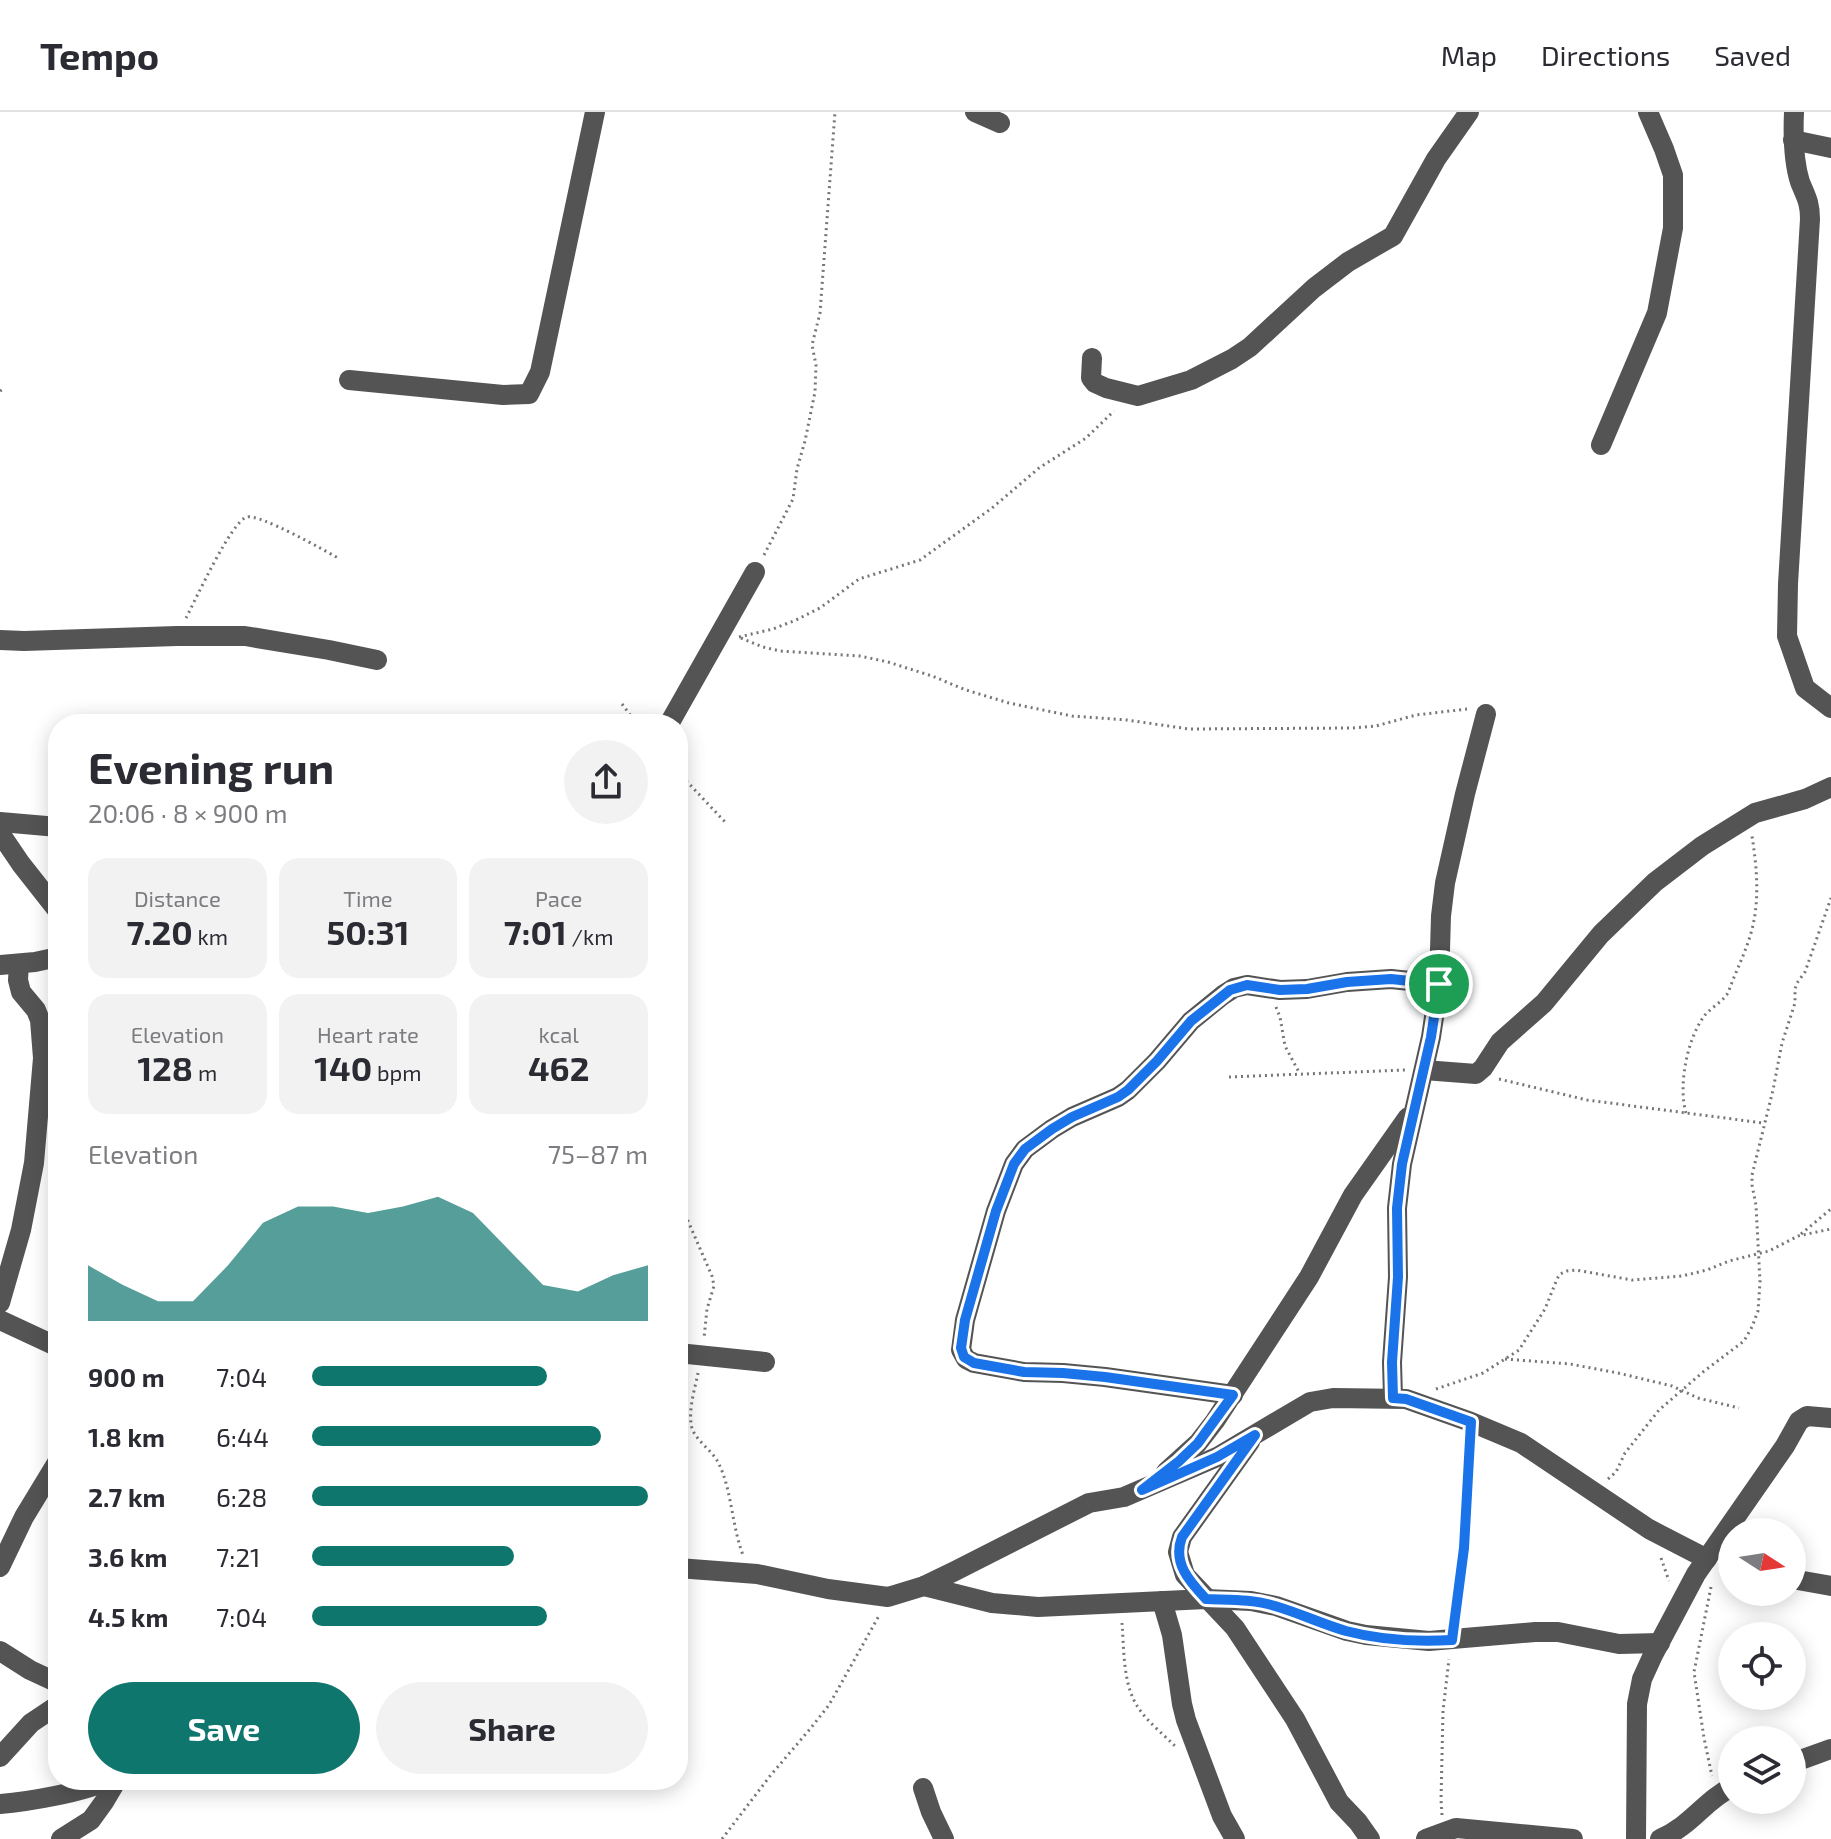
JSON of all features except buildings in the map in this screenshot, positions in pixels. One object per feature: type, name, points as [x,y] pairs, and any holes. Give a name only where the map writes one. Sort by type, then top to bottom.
[{"type":"street","points":[[349,380],[503,395],[529,394],[540,372],[595,112]]},
{"type":"street","points":[[975,112],[1000,123]]},
{"type":"street","points":[[1092,358],[1091,378],[1095,383],[1138,396],[1191,380],[1232,359],[1348,262],[1388,240],[1436,159],[1469,112]]},
{"type":"street","points":[[1601,445],[1657,313],[1673,228],[1673,175],[1648,112]]},
{"type":"street","points":[[1794,112],[1793,140],[1800,180],[1810,203],[1810,219],[1787,636],[1805,688],[1831,708]]},
{"type":"street","points":[[1793,140],[1831,148]]},
{"type":"street","points":[[676,714],[732,632],[755,572]]},
{"type":"street","points":[[0,640],[245,636],[377,660]]},
{"type":"street","points":[[1400,1398],[1392,1362],[1398,1277],[1397,1208],[1402,1164],[1431,1037],[1439,984],[1445,883],[1486,714]]},
{"type":"street","points":[[1424,1070],[1476,1074],[1500,1042],[1544,1003],[1601,934],[1655,882],[1702,846],[1748,817],[1761,810],[1805,799],[1831,787]]},
{"type":"street","points":[[0,822],[48,826]]},
{"type":"street","points":[[0,833],[48,898]]},
{"type":"street","points":[[0,1303],[21,1230],[34,1163],[43,1058],[40,1020],[21,992],[9,964],[48,958]]},
{"type":"street","points":[[1233,1395],[1105,1377],[1024,1372],[966,1359],[961,1348],[965,1320],[996,1211],[1014,1164],[1020,1155],[1052,1129],[1128,1090],[1191,1021],[1230,990],[1247,985],[1268,989],[1307,989],[1391,979],[1439,984]]},
{"type":"street","points":[[1142,1490],[1198,1443],[1233,1395],[1309,1277],[1353,1195],[1415,1107]]},
{"type":"street","points":[[0,1320],[48,1342]]},
{"type":"street","points":[[688,1355],[765,1362]]},
{"type":"street","points":[[688,1569],[757,1574],[828,1589],[890,1597],[924,1586],[1089,1503],[1124,1497],[1217,1457],[1317,1399],[1357,1397],[1400,1398],[1521,1443],[1649,1529],[1717,1555]]},
{"type":"street","points":[[1636,1839],[1637,1704],[1642,1679],[1696,1574],[1717,1555],[1761,1478],[1799,1421],[1807,1416],[1831,1418]]},
{"type":"street","points":[[1255,1435],[1182,1537],[1179,1558],[1185,1575],[1235,1628],[1295,1719],[1339,1802],[1370,1839]]},
{"type":"street","points":[[0,1567],[24,1517],[48,1477]]},
{"type":"street","points":[[1806,1582],[1831,1586]]},
{"type":"street","points":[[924,1586],[992,1603],[1038,1607],[1233,1600],[1266,1604],[1366,1635],[1429,1641],[1558,1632],[1619,1644],[1660,1643]]},
{"type":"street","points":[[1162,1601],[1172,1635],[1186,1720],[1222,1816],[1235,1839]]},
{"type":"street","points":[[0,1651],[48,1678]]},
{"type":"street","points":[[0,1757],[31,1723],[48,1712]]},
{"type":"street","points":[[1806,1758],[1831,1749]]},
{"type":"street","points":[[923,1788],[944,1839]]},
{"type":"street","points":[[0,1804],[19,1803],[76,1790]]},
{"type":"street","points":[[61,1839],[91,1820],[111,1790]]},
{"type":"street","points":[[1660,1839],[1690,1821],[1718,1797]]},
{"type":"street","points":[[1426,1839],[1456,1828],[1573,1839]]},
{"type":"path","points":[[755,572],[792,503],[815,392],[816,365],[812,345],[820,313],[835,112]]},
{"type":"path","points":[[732,632],[773,629],[820,608],[859,579],[920,560],[992,508],[1039,468],[1086,438],[1112,412],[1138,396]]},
{"type":"path","points":[[177,636],[222,547],[242,518],[249,516],[263,520],[338,558]]},
{"type":"path","points":[[732,632],[763,647],[780,651],[860,656],[888,662],[1009,703],[1072,716],[1189,729],[1352,728],[1376,726],[1416,715],[1474,708],[1486,714]]},
{"type":"path","points":[[622,704],[630,714]]},
{"type":"path","points":[[688,783],[725,822]]},
{"type":"path","points":[[1686,1113],[1683,1078],[1694,1031],[1710,1009],[1726,996],[1752,931],[1756,876],[1748,817]]},
{"type":"path","points":[[1590,1491],[1616,1472],[1625,1453],[1659,1410],[1742,1343],[1758,1311],[1760,1282],[1756,1205],[1751,1179],[1784,1035],[1795,1003],[1795,989],[1805,972],[1831,898]]},
{"type":"path","points":[[1268,989],[1280,1017],[1285,1046],[1301,1075]]},
{"type":"path","points":[[1229,1077],[1424,1070]]},
{"type":"path","points":[[1476,1074],[1587,1100],[1763,1123]]},
{"type":"path","points":[[1400,1398],[1475,1377],[1519,1350],[1545,1309],[1560,1274],[1576,1270],[1632,1280],[1698,1272],[1769,1251],[1798,1236],[1831,1209]]},
{"type":"path","points":[[688,1221],[714,1286],[707,1309],[691,1427],[719,1463],[738,1541],[748,1565],[757,1574]]},
{"type":"path","points":[[1798,1236],[1831,1229]]},
{"type":"path","points":[[1505,1359],[1595,1368],[1657,1382],[1698,1398],[1739,1408]]},
{"type":"path","points":[[1448,1830],[1441,1800],[1443,1703],[1464,1548],[1471,1422]]},
{"type":"path","points":[[1649,1529],[1678,1608]]},
{"type":"path","points":[[1717,1555],[1694,1672],[1718,1768]]},
{"type":"path","points":[[723,1838],[829,1705],[890,1597]]},
{"type":"path","points":[[1120,1603],[1128,1680],[1136,1705],[1179,1749]]},
{"type":"path","points":[[723,1838],[731,1839]]},
{"type":"route","points":[[1391,979],[1439,984],[1431,1037],[1402,1164],[1397,1208],[1398,1277],[1392,1362],[1393,1398],[1406,1399],[1471,1422],[1464,1548],[1452,1640],[1366,1635],[1320,1623],[1276,1606],[1251,1601],[1206,1599],[1185,1575],[1179,1558],[1179,1545],[1255,1435],[1217,1457],[1142,1490],[1188,1454],[1206,1435],[1233,1395],[1105,1377],[1024,1372],[974,1363],[964,1357],[961,1348],[965,1320],[996,1211],[1014,1164],[1025,1149],[1072,1117],[1128,1090],[1191,1021],[1234,988],[1247,985],[1280,990],[1307,989],[1391,979]]}]
